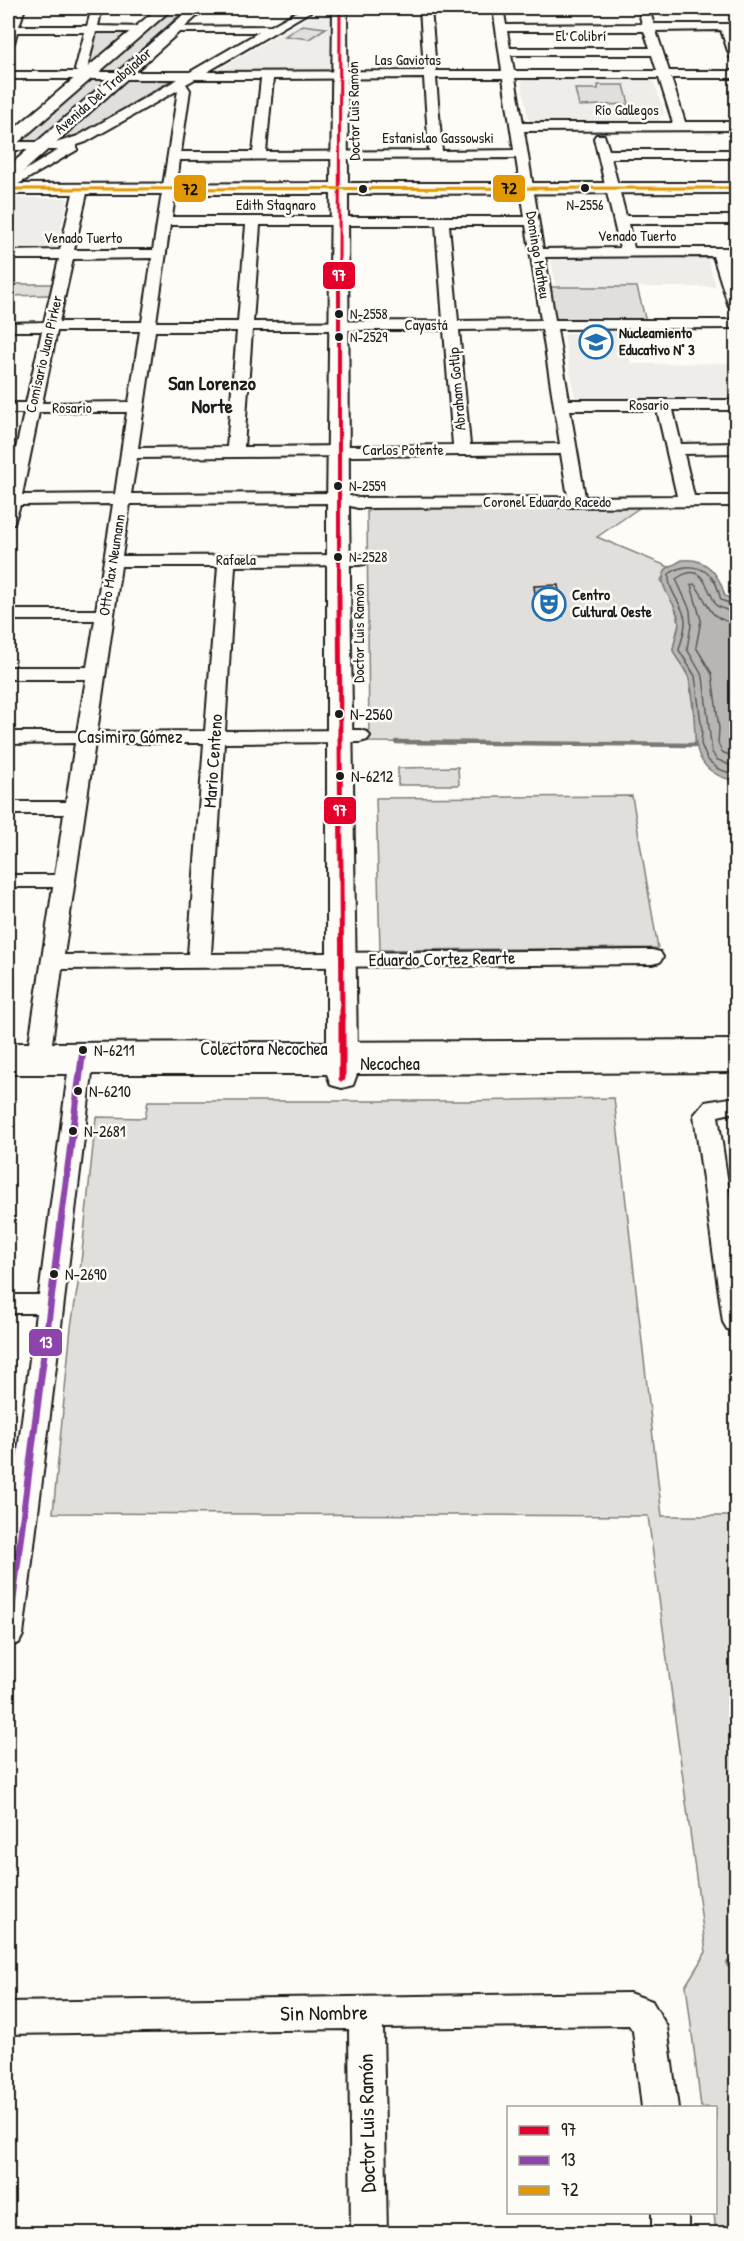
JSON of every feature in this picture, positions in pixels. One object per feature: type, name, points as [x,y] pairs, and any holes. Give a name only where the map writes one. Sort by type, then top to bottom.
[{"type":"main road","name":"Avenida Del Trabajador","points":[[8,144],[15,129],[86,76],[166,8]]},
{"type":"main road","name":"Avenida Del Trabajador","points":[[8,184],[47,150],[120,76],[199,8]]},
{"type":"main road","name":"Doctor Luis Ramón","points":[[340,8],[347,75]]},
{"type":"main road","name":"Doctor Luis Ramón","points":[[352,1064],[347,75],[353,8]]},
{"type":"main road","points":[[8,184],[81,189],[169,187]]},
{"type":"main road","points":[[8,184],[169,187],[736,185]]},
{"type":"main road","name":"Doctor Luis Ramón","points":[[348,451],[350,492]]},
{"type":"main road","name":"Necochea","points":[[8,1065],[736,1063]]},
{"type":"main road","name":"Necochea","points":[[8,1079],[81,1064]]},
{"type":"main road","name":"Necochea","points":[[352,1064],[736,1077]]},
{"type":"street","points":[[8,43],[10,29],[20,8]]},
{"type":"street","points":[[86,76],[81,70],[97,8]]},
{"type":"street","points":[[8,144],[47,150],[82,139],[310,8]]},
{"type":"street","points":[[424,8],[436,154]]},
{"type":"street","name":"Domingo Matheu","points":[[498,8],[577,502]]},
{"type":"street","points":[[643,8],[680,126]]},
{"type":"street","points":[[731,27],[736,57]]},
{"type":"street","name":"El Colibrí","points":[[502,28],[731,27]]},
{"type":"street","points":[[10,29],[140,29]]},
{"type":"street","points":[[174,29],[273,29]]},
{"type":"street","name":"El Colibrí","points":[[505,52],[657,51]]},
{"type":"street","name":"Las Gaviotas","points":[[8,76],[120,76],[185,79],[267,75],[736,74]]},
{"type":"street","points":[[259,155],[267,75]]},
{"type":"street","name":"Otto Max Neumann","points":[[39,1050],[185,79]]},
{"type":"street","points":[[598,126],[628,253]]},
{"type":"street","name":"Río Gallegos","points":[[517,127],[736,126]]},
{"type":"street","name":"Estanislao Gassowski","points":[[174,156],[522,154]]},
{"type":"street","points":[[604,154],[736,154]]},
{"type":"street","name":"Comisario Juan Pirker","points":[[9,508],[15,452],[32,408],[81,189]]},
{"type":"street","points":[[620,220],[736,220]]},
{"type":"street","name":"Edith Stagnaro","points":[[164,221],[532,221]]},
{"type":"street","points":[[235,452],[253,221]]},
{"type":"street","name":"Abraham Gotlip","points":[[442,221],[462,450]]},
{"type":"street","points":[[719,252],[736,307]]},
{"type":"street","name":"Venado Tuerto","points":[[537,253],[736,252]]},
{"type":"street","name":"Venado Tuerto","points":[[8,255],[159,254]]},
{"type":"street","name":"Cayastá","points":[[8,327],[736,324]]},
{"type":"street","name":"Rosario","points":[[562,405],[736,405]]},
{"type":"street","points":[[664,405],[687,501]]},
{"type":"street","name":"Rosario","points":[[8,408],[136,407]]},
{"type":"street","points":[[674,448],[736,448]]},
{"type":"street","name":"Carlos Potente","points":[[129,453],[569,449]]},
{"type":"street","name":"Coronel Eduardo Racedo","points":[[9,508],[350,492],[577,502],[736,501]]},
{"type":"street","name":"Mario Centeno","points":[[199,961],[227,560]]},
{"type":"street","name":"Rafaela","points":[[113,561],[349,560]]},
{"type":"street","points":[[8,615],[105,615]]},
{"type":"street","points":[[8,673],[96,673]]},
{"type":"street","name":"Casimiro Gómez","points":[[8,738],[350,736]]},
{"type":"street","points":[[8,808],[75,808]]},
{"type":"street","points":[[8,881],[64,881]]},
{"type":"street","name":"Eduardo Cortez Rearte","points":[[52,962],[652,957]]},
{"type":"street","points":[[352,1064],[736,1047]]},
{"type":"street","points":[[8,1050],[39,1050],[81,1064],[8,1635]]},
{"type":"street","points":[[735,1304],[706,1118],[709,1108],[736,1105]]},
{"type":"street","points":[[8,1305],[50,1304]]},
{"type":"street","name":"Sin Nombre","points":[[8,2018],[616,2008],[640,2012],[646,2019],[652,2037],[660,2106]]},
{"type":"street","name":"Doctor Luis Ramón","points":[[366,2012],[369,2234]]},
{"type":"street","points":[[670,2214],[670,2234]]},
{"type":"shaded area","points":[[174,8],[187,8],[116,73],[96,74]]},
{"type":"shaded area","points":[[324,8],[331,8],[330,70],[214,72]]},
{"type":"shaded area","points":[[302,25],[326,28],[309,39],[285,36]]},
{"type":"shaded area","points":[[97,31],[131,31],[86,71],[94,34]]},
{"type":"shaded area","points":[[92,78],[110,79],[35,143],[18,143]]},
{"type":"shaded area","points":[[122,79],[173,79],[69,142],[47,143]]},
{"type":"shaded area","points":[[526,79],[647,79],[654,81],[664,114],[659,115],[661,123],[653,124],[536,124],[529,122],[521,81]]},
{"type":"shaded area","points":[[598,85],[624,85],[629,104],[579,106],[575,89],[598,89]]},
{"type":"shaded area","points":[[8,198],[68,198],[56,248],[49,251],[8,251]]},
{"type":"shaded area","points":[[557,257],[701,257],[708,259],[716,287],[556,287],[551,260]]},
{"type":"shaded area","points":[[8,284],[55,284],[52,295],[8,296]]},
{"type":"shaded area","points":[[548,287],[637,287],[646,322],[557,321],[553,317]]},
{"type":"shaded area","points":[[624,332],[631,364],[736,363],[736,400],[583,401],[575,398],[564,335]]},
{"type":"shaded area","points":[[642,506],[597,537],[669,567],[661,580],[674,604],[679,622],[673,650],[689,678],[696,732],[695,745],[369,742],[367,511],[382,507]]},
{"type":"shaded area","points":[[458,767],[459,785],[398,785],[398,768]]},
{"type":"shaded area","points":[[632,796],[658,948],[380,950],[376,798]]},
{"type":"shaded area","points":[[614,1098],[662,1516],[736,1516],[736,2233],[716,2233],[714,2214],[717,2214],[717,2106],[701,2106],[686,1985],[706,1952],[648,1516],[53,1513],[71,1327],[80,1272],[96,1117],[145,1118],[148,1101],[468,1101]]},
{"type":"water","points":[[682,560],[705,564],[715,574],[725,596],[736,601],[736,781],[718,775],[706,766],[699,755],[693,694],[686,671],[673,650],[679,622],[678,615],[665,589],[663,576],[666,569]]},
{"type":"building","name":"Centro Cultural Oeste","points":[[558,585],[563,616],[538,616],[534,586]]},
{"type":"waterway","points":[[396,742],[695,745]]},
{"type":"waterway","points":[[730,1964],[736,1964]]},
{"type":"transit line","name":"97","points":[[340,8],[338,508],[342,1078]]},
{"type":"transit line","name":"72","points":[[8,189],[736,188]]},
{"type":"transit line","name":"13","points":[[8,1635],[83,1050]]},
{"type":"place","name":"N-2556","points":[[585,188]]},
{"type":"place","name":"N-2558","points":[[339,314]]},
{"type":"place","name":"N-2529","points":[[339,337]]},
{"type":"place","name":"Nucleamiento Educativo N° 3","points":[[596,342]]},
{"type":"place","name":"N-2559","points":[[338,486]]},
{"type":"place","name":"N-2528","points":[[338,557]]},
{"type":"place","name":"Centro Cultural Oeste","points":[[549,604]]},
{"type":"place","name":"N-2560","points":[[339,714]]},
{"type":"place","name":"N-6212","points":[[340,776]]},
{"type":"place","name":"N-6211","points":[[83,1050]]},
{"type":"place","name":"N-6210","points":[[78,1091]]},
{"type":"place","name":"N-2681","points":[[73,1131]]},
{"type":"place","name":"N-2690","points":[[54,1274]]},
{"type":"district","name":"San Lorenzo Norte","points":[[212,394]]}]
